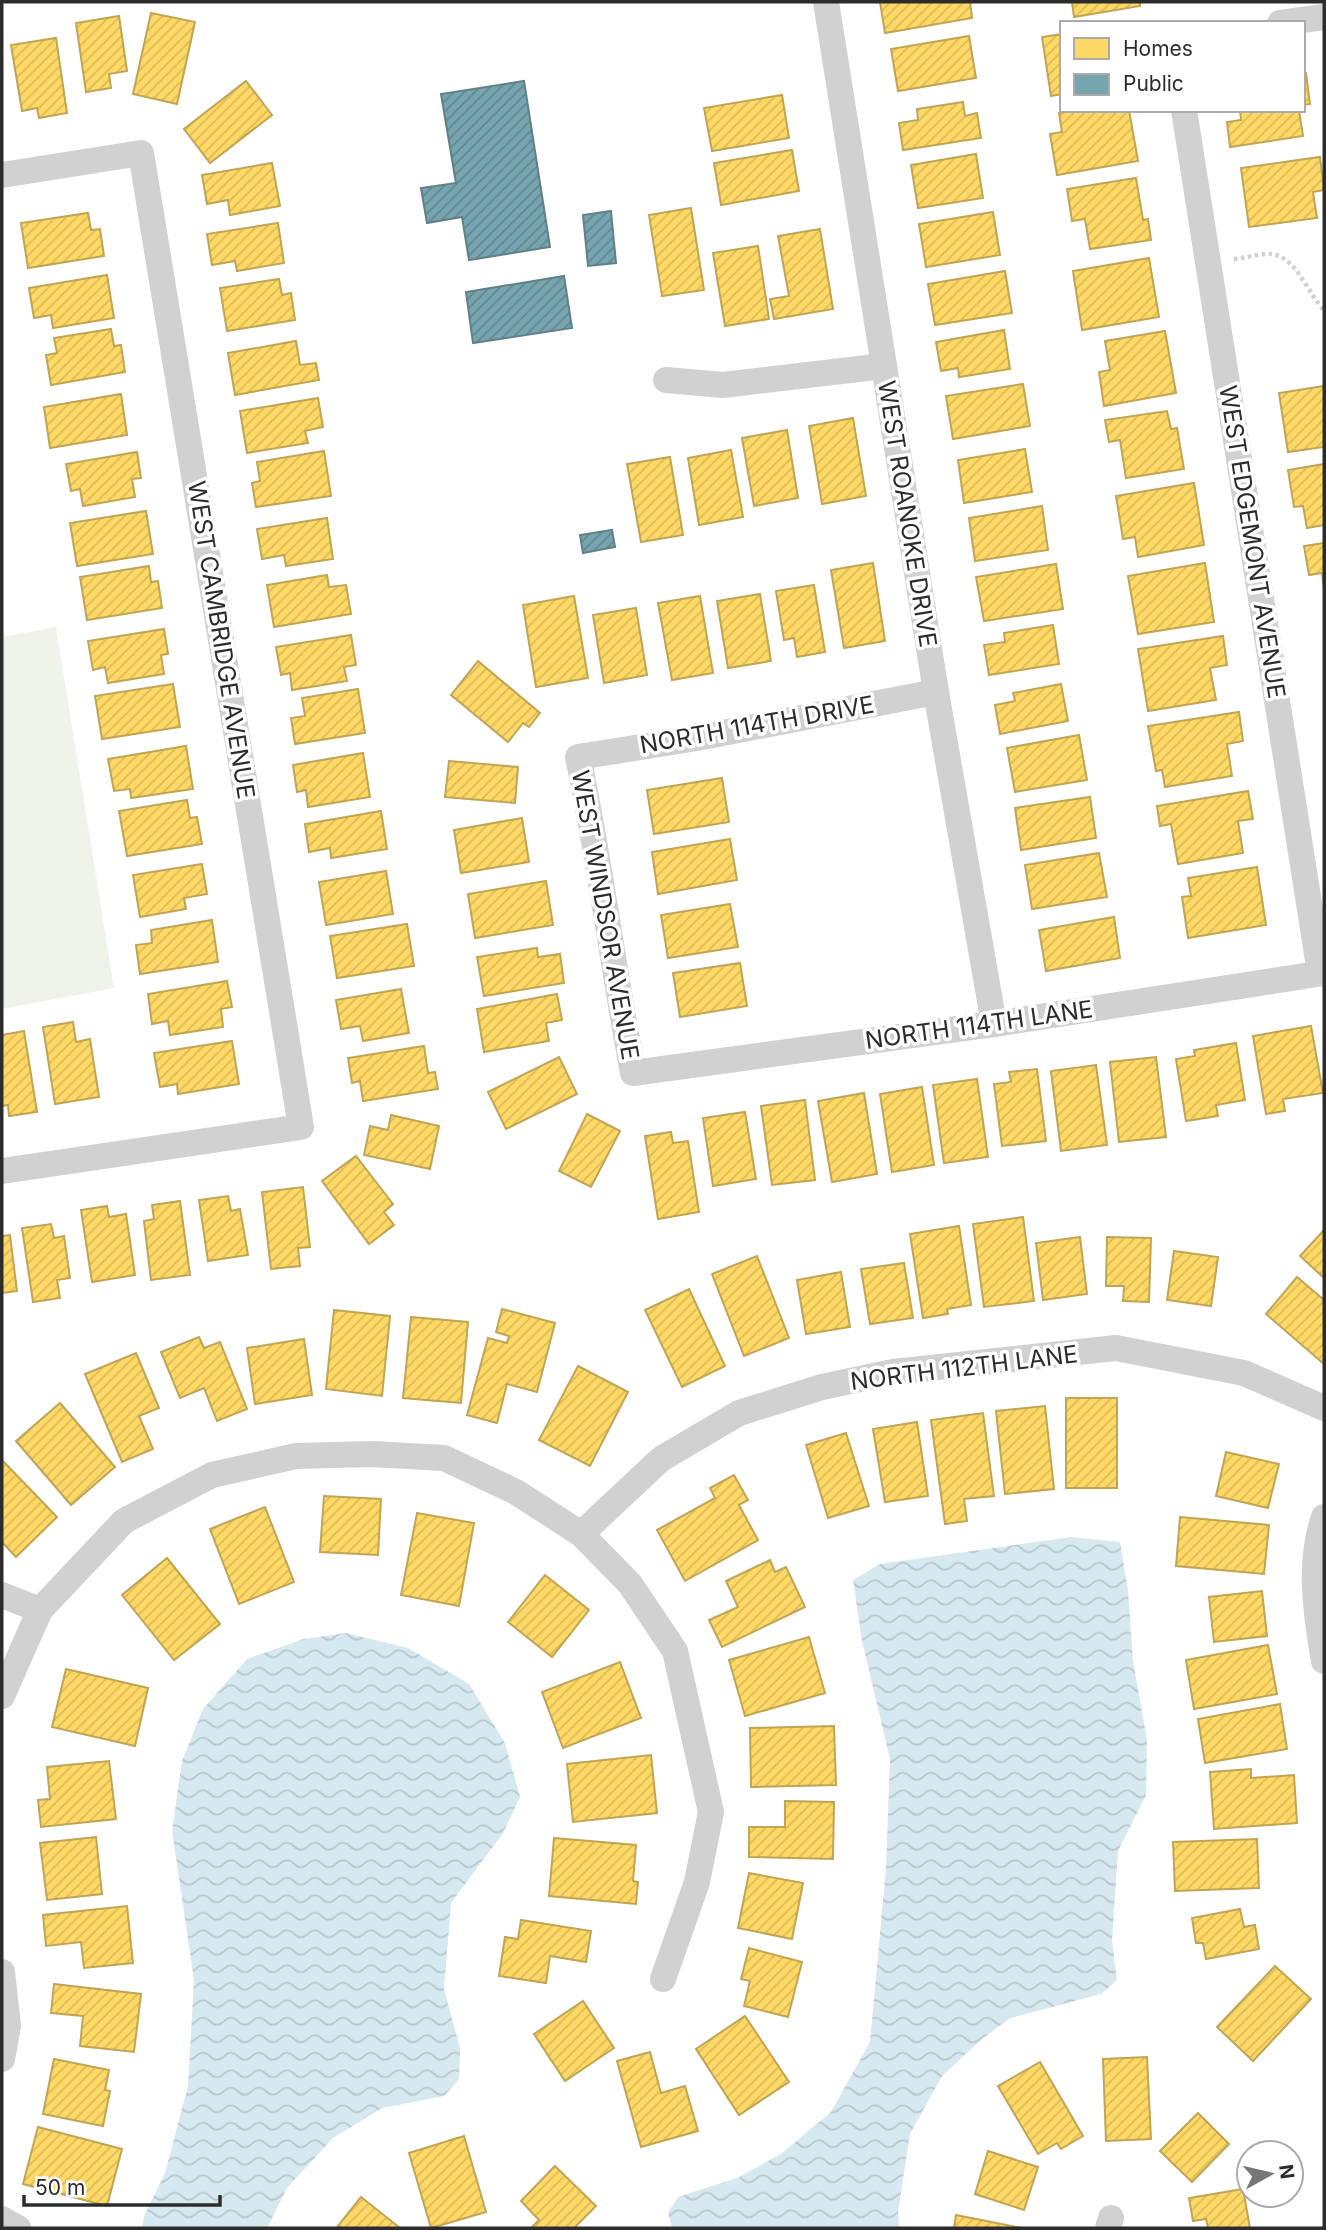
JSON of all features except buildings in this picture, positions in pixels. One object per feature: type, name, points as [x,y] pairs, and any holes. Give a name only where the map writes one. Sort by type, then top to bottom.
[{"type":"street","name":"WEST ROANOKE DRIVE","points":[[826,2],[936,692],[994,1024]]},
{"type":"street","points":[[1295,21],[1324,17]]},
{"type":"street","name":"WEST EDGEMONT AVENUE","points":[[1184,112],[1322,973]]},
{"type":"street","name":"WEST CAMBRIDGE AVENUE","points":[[2,175],[141,153],[301,1127],[2,1171]]},
{"type":"street","points":[[666,380],[723,385],[884,366]]},
{"type":"street","name":"NORTH 114TH DRIVE","points":[[578,757],[697,738],[936,692]]},
{"type":"street","name":"WEST WINDSOR AVENUE","points":[[578,757],[594,830],[615,977],[633,1073]]},
{"type":"street","name":"NORTH 114TH LANE","points":[[633,1073],[994,1024],[1322,973]]},
{"type":"street","name":"NORTH 112TH LANE","points":[[581,1534],[661,1458],[739,1413],[822,1387],[894,1372],[1116,1348],[1244,1373],[1324,1408]]},
{"type":"street","points":[[2,1696],[40,1610],[124,1521],[212,1475],[296,1455],[372,1454],[444,1458],[516,1492],[581,1534],[630,1584],[675,1651],[710,1812],[697,1882],[663,1979]]},
{"type":"street","points":[[1324,1517],[1318,1535],[1314,1605],[1324,1661]]},
{"type":"street","points":[[2,1595],[40,1610]]},
{"type":"street","points":[[2,1972],[8,2026],[2,2059]]},
{"type":"street","points":[[2,2219],[18,2228]]},
{"type":"path","points":[[1208,263],[1270,254],[1281,256],[1297,272],[1324,310]]},
{"type":"shaded area","points":[[56,627],[114,988],[2,1009],[2,637]]},
{"type":"water","points":[[1071,1537],[1120,1542],[1128,1590],[1133,1661],[1147,1740],[1146,1795],[1118,1851],[1112,1940],[1117,1980],[1101,1994],[1010,2018],[982,2039],[942,2076],[910,2134],[898,2212],[899,2228],[672,2228],[668,2212],[678,2197],[737,2178],[781,2154],[831,2112],[870,2042],[886,1868],[890,1759],[862,1641],[853,1580],[880,1564]]},
{"type":"water","points":[[346,1633],[408,1648],[469,1684],[505,1743],[520,1797],[503,1833],[451,1903],[444,1989],[460,2048],[459,2079],[444,2096],[382,2108],[333,2138],[287,2188],[267,2228],[142,2228],[144,2216],[165,2173],[188,2086],[194,1980],[172,1831],[182,1761],[203,1709],[247,1659],[304,1639]]}]
